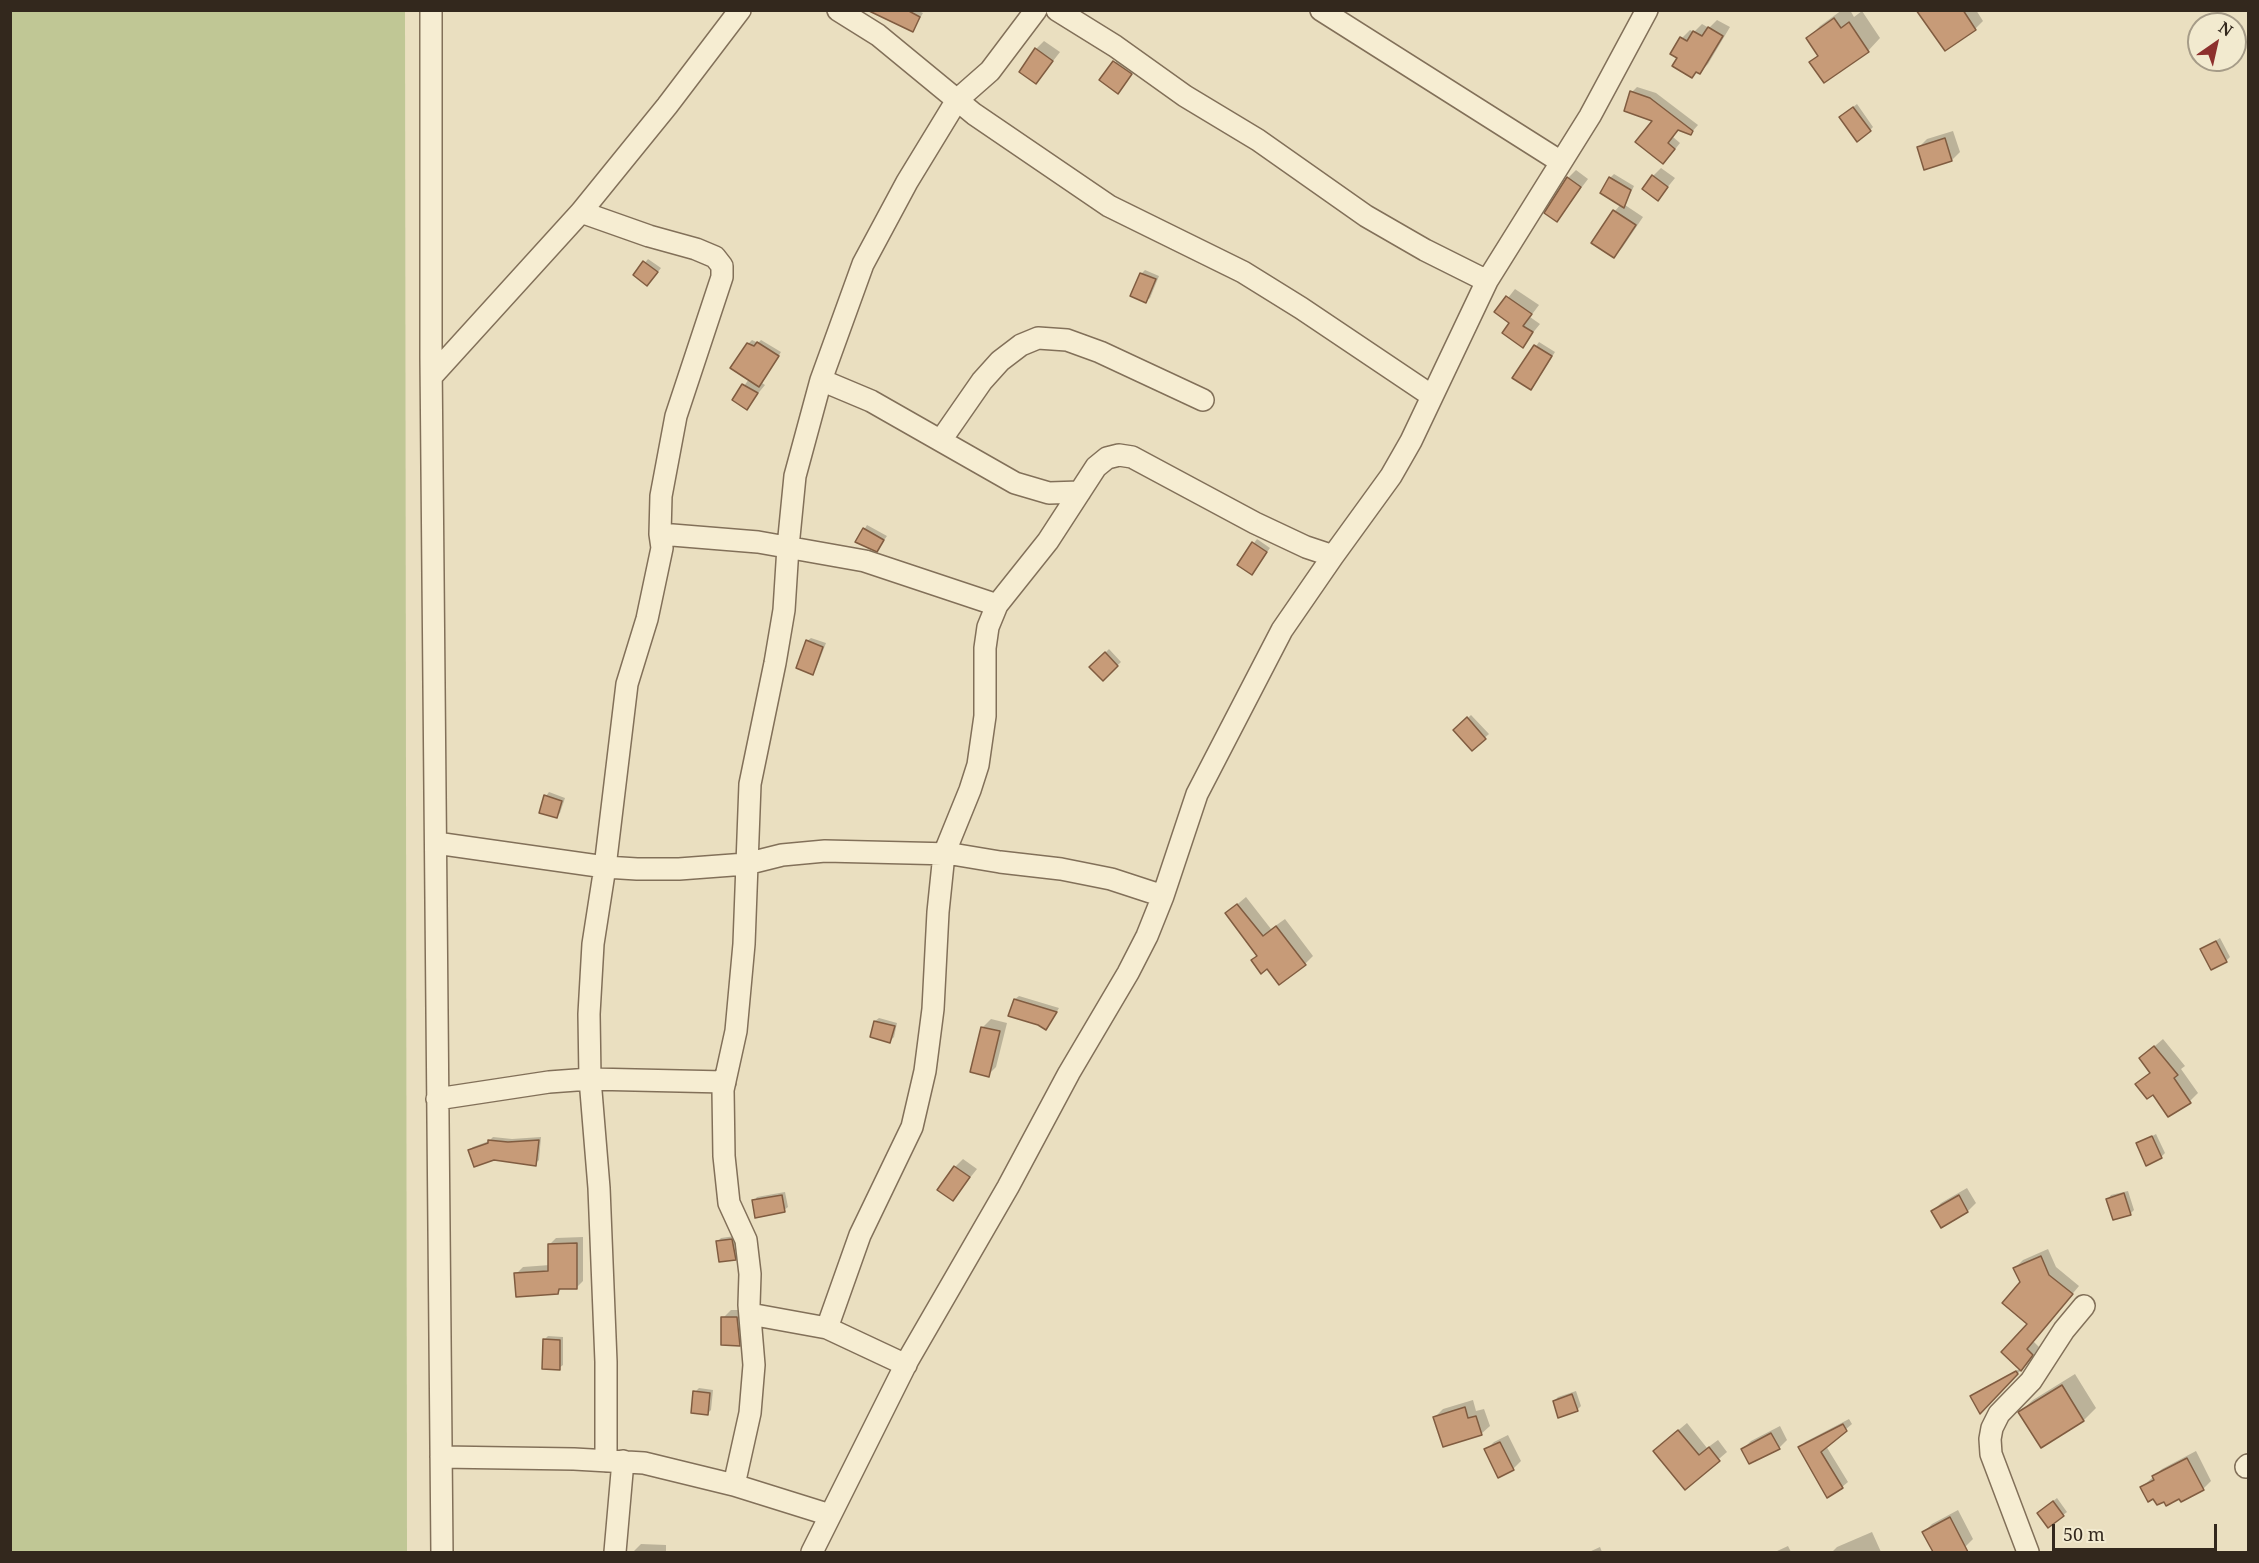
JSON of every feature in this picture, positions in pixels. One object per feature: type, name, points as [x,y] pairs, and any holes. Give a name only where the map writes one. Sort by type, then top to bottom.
[{"type":"street","points":[[431,10],[441,1552]]},
{"type":"street","points":[[432,376],[580,212],[667,106],[740,10]]},
{"type":"street","points":[[838,10],[878,35],[974,114],[1109,206],[1243,272],[1432,396]]},
{"type":"street","points":[[734,1485],[750,1413],[754,1365],[750,1274],[746,1240],[729,1203],[724,1156],[723,1090],[736,1031],[744,944],[750,784],[784,610],[795,476],[821,380],[862,264],[907,182],[957,100],[990,71],[1036,10]]},
{"type":"street","points":[[1057,10],[1115,46],[1185,96],[1258,141],[1366,216],[1425,250],[1487,281]]},
{"type":"street","points":[[1321,10],[1561,162]]},
{"type":"street","points":[[812,1552],[906,1365],[1147,936],[1163,896],[1186,824],[1210,766],[1282,630],[1391,477],[1412,441],[1487,281],[1590,116],[1647,10]]},
{"type":"street","points":[[580,212],[649,236],[696,249],[715,257],[722,266],[722,277],[676,416],[661,496],[662,548],[651,599],[627,684],[593,944],[589,1014],[590,1080],[599,1188],[606,1362],[615,1461],[615,1552]]},
{"type":"street","points":[[940,440],[982,381],[1000,361],[1021,345],[1038,338],[1067,340],[1100,352],[1203,400]]},
{"type":"street","points":[[821,380],[871,401],[1015,483],[1048,493],[1080,492]]},
{"type":"street","points":[[827,1328],[860,1235],[912,1127],[925,1071],[933,1009],[938,912],[944,854],[978,765],[985,716],[985,648],[988,627],[997,605],[1048,541],[1096,467],[1107,458],[1119,455],[1132,457],[1255,524],[1306,547],[1333,556]]},
{"type":"street","points":[[660,534],[726,538],[865,561],[997,605]]},
{"type":"street","points":[[436,843],[604,867],[679,870],[746,864],[782,855],[825,851],[944,854],[1061,869],[1111,879],[1163,896]]},
{"type":"street","points":[[437,1099],[549,1082],[590,1080],[725,1082]]},
{"type":"street","points":[[2028,1552],[1991,1454],[1989,1439],[1999,1414],[2031,1380],[2064,1330],[2084,1306]]},
{"type":"street","points":[[750,1314],[827,1328],[906,1365]]},
{"type":"street","points":[[441,1457],[644,1463],[734,1485],[830,1515]]},
{"type":"green space","points":[[11,10],[405,11],[407,1552],[11,1552]]},
{"type":"building","points":[[867,10],[907,10],[920,17],[913,32]]},
{"type":"building","points":[[1916,10],[1963,10],[1976,30],[1945,51]]},
{"type":"building","points":[[1834,18],[1841,28],[1849,22],[1869,52],[1824,83],[1809,62],[1818,56],[1806,38]]},
{"type":"building","points":[[1708,27],[1723,36],[1700,74],[1696,72],[1692,78],[1672,66],[1677,58],[1670,54],[1680,37],[1687,41],[1693,31],[1702,36]]},
{"type":"building","points":[[1035,48],[1053,61],[1036,84],[1019,72]]},
{"type":"building","points":[[1113,61],[1132,74],[1118,94],[1099,80]]},
{"type":"building","points":[[1630,91],[1650,98],[1693,131],[1691,135],[1678,130],[1668,143],[1675,149],[1663,164],[1635,142],[1652,121],[1624,111]]},
{"type":"building","points":[[1853,107],[1871,131],[1857,142],[1839,117]]},
{"type":"building","points":[[1945,138],[1952,161],[1924,170],[1917,147]]},
{"type":"building","points":[[1652,175],[1668,187],[1658,201],[1642,189]]},
{"type":"building","points":[[1567,177],[1581,187],[1557,222],[1544,213]]},
{"type":"building","points":[[1609,177],[1631,190],[1624,208],[1600,193]]},
{"type":"building","points":[[1613,210],[1636,225],[1614,258],[1591,243]]},
{"type":"building","points":[[643,261],[658,272],[647,286],[633,275]]},
{"type":"building","points":[[1140,273],[1156,279],[1146,303],[1130,296]]},
{"type":"building","points":[[1506,296],[1532,314],[1523,326],[1533,332],[1523,348],[1502,333],[1509,323],[1494,312]]},
{"type":"building","points":[[757,342],[779,356],[759,387],[730,368],[747,343],[754,346]]},
{"type":"building","points":[[1534,345],[1552,356],[1531,390],[1512,378]]},
{"type":"building","points":[[742,384],[758,393],[747,410],[732,400]]},
{"type":"building","points":[[863,528],[884,540],[877,552],[855,542]]},
{"type":"building","points":[[1252,542],[1267,552],[1252,575],[1237,565]]},
{"type":"building","points":[[806,640],[823,647],[813,675],[796,668]]},
{"type":"building","points":[[1105,652],[1118,666],[1103,681],[1089,667]]},
{"type":"building","points":[[1467,717],[1486,739],[1472,751],[1453,730]]},
{"type":"building","points":[[544,795],[562,801],[557,818],[539,813]]},
{"type":"building","points":[[1237,904],[1263,936],[1276,926],[1306,965],[1279,985],[1267,969],[1261,974],[1251,960],[1257,956],[1225,913]]},
{"type":"building","points":[[2216,941],[2227,962],[2211,970],[2200,949]]},
{"type":"building","points":[[1014,999],[1057,1012],[1046,1030],[1038,1025],[1008,1016]]},
{"type":"building","points":[[874,1021],[895,1026],[890,1043],[870,1037]]},
{"type":"building","points":[[981,1027],[1000,1031],[989,1077],[970,1072]]},
{"type":"building","points":[[2154,1046],[2178,1075],[2174,1078],[2191,1103],[2168,1117],[2153,1095],[2147,1099],[2135,1084],[2150,1073],[2139,1058]]},
{"type":"building","points":[[2152,1136],[2162,1158],[2146,1166],[2136,1143]]},
{"type":"building","points":[[488,1140],[508,1142],[539,1140],[536,1166],[494,1160],[474,1167],[468,1150],[488,1143]]},
{"type":"building","points":[[954,1166],[970,1177],[953,1201],[937,1190]]},
{"type":"building","points":[[2124,1193],[2131,1215],[2113,1220],[2106,1199]]},
{"type":"building","points":[[782,1195],[785,1212],[755,1218],[752,1200]]},
{"type":"building","points":[[1959,1195],[1968,1212],[1941,1228],[1931,1211]]},
{"type":"building","points":[[732,1239],[736,1260],[719,1262],[716,1241]]},
{"type":"building","points":[[577,1243],[577,1289],[559,1289],[558,1294],[516,1297],[514,1273],[548,1271],[548,1244]]},
{"type":"building","points":[[2041,1256],[2049,1275],[2073,1294],[2027,1349],[2033,1355],[2021,1371],[2001,1352],[2027,1324],[2002,1303],[2020,1282],[2013,1268]]},
{"type":"building","points":[[721,1317],[737,1317],[740,1346],[721,1345]]},
{"type":"building","points":[[543,1339],[560,1340],[560,1370],[542,1369]]},
{"type":"building","points":[[2016,1371],[2018,1374],[1980,1414],[1970,1396]]},
{"type":"building","points":[[2062,1385],[2084,1421],[2041,1448],[2018,1412]]},
{"type":"building","points":[[693,1391],[710,1393],[708,1415],[691,1413]]},
{"type":"building","points":[[1572,1394],[1578,1411],[1558,1418],[1553,1401]]},
{"type":"building","points":[[1465,1407],[1468,1418],[1476,1416],[1482,1435],[1443,1447],[1433,1417]]},
{"type":"building","points":[[1843,1424],[1847,1431],[1821,1452],[1843,1488],[1827,1498],[1798,1447]]},
{"type":"building","points":[[1678,1430],[1699,1455],[1709,1447],[1720,1461],[1685,1490],[1653,1451]]},
{"type":"building","points":[[1771,1433],[1780,1449],[1749,1464],[1741,1449]]},
{"type":"building","points":[[1500,1442],[1514,1470],[1498,1478],[1484,1449]]},
{"type":"building","points":[[2187,1458],[2204,1490],[2181,1502],[2179,1499],[2166,1506],[2164,1502],[2157,1505],[2153,1499],[2148,1502],[2140,1487],[2154,1480],[2152,1476]]},
{"type":"building","points":[[2053,1501],[2064,1516],[2048,1528],[2037,1513]]},
{"type":"building","points":[[1950,1517],[1968,1552],[1933,1552],[1922,1532]]}]
